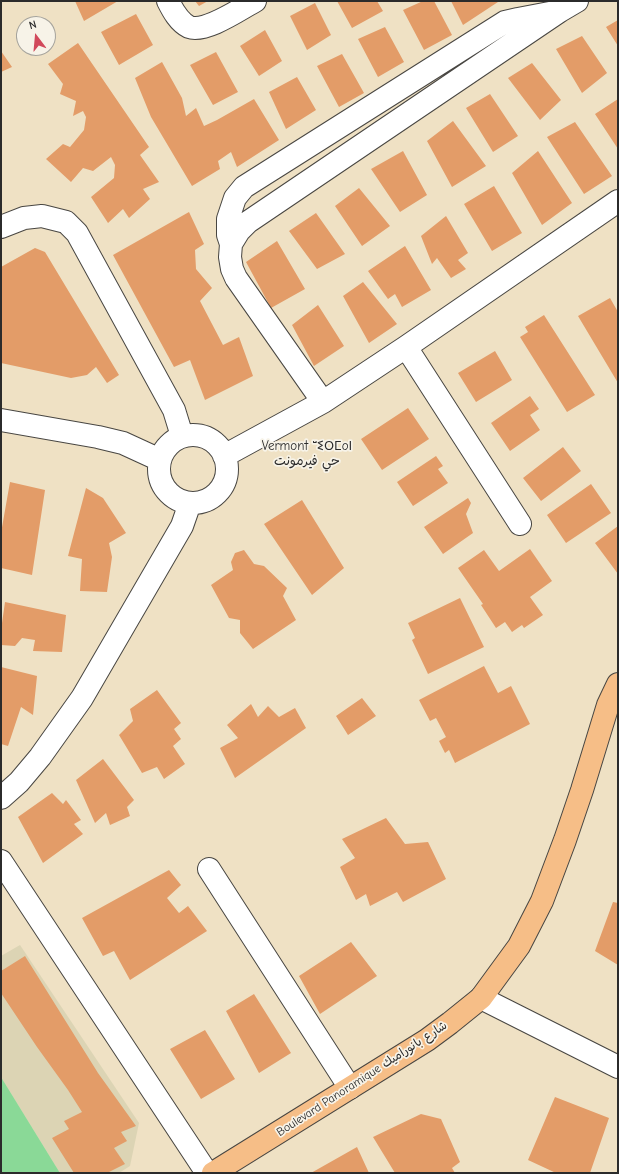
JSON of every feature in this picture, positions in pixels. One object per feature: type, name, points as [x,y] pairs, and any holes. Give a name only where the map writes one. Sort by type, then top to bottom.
[{"type":"main road","name":"Boulevard Panoramique شارع بانوراميك","points":[[213,1173],[427,1040],[481,998],[519,946],[542,901],[565,840],[608,705],[618,684]]},
{"type":"street","points":[[168,1],[182,22],[190,27],[199,29],[212,25],[255,1]]},
{"type":"street","points":[[230,244],[239,231],[248,222],[568,6]]},
{"type":"street","points":[[323,402],[236,278],[232,269],[228,235],[228,219],[235,198],[244,187],[505,22],[568,6]]},
{"type":"street","points":[[224,456],[323,402],[406,347],[618,201]]},
{"type":"street","points":[[1,227],[24,218],[42,216],[66,222],[77,233],[174,410],[182,436]]},
{"type":"street","points":[[406,347],[520,524]]},
{"type":"street","points":[[1,420],[98,437],[123,444],[160,460]]},
{"type":"street","points":[[182,436],[202,436],[212,441],[224,456],[227,468],[226,479],[221,490],[212,497],[202,502],[190,503],[180,501],[171,496],[164,489],[158,470],[160,460],[164,450],[172,442],[182,436]]},
{"type":"street","points":[[1,798],[19,782],[40,757],[82,698],[182,526],[190,503]]},
{"type":"street","points":[[1,861],[207,1173]]},
{"type":"street","points":[[209,869],[350,1088]]},
{"type":"street","points":[[481,998],[618,1067]]},
{"type":"shaded area","points":[[20,945],[139,1123],[130,1166],[119,1173],[60,1173],[1,1077],[1,956]]},
{"type":"green space","points":[[1,1077],[60,1173],[1,1173]]},
{"type":"building","points":[[75,1],[118,1],[84,21]]},
{"type":"building","points":[[195,1],[208,1],[199,6]]},
{"type":"building","points":[[337,1],[377,1],[383,11],[352,28]]},
{"type":"building","points":[[423,1],[434,1],[452,35],[424,50],[403,10]]},
{"type":"building","points":[[451,1],[497,1],[498,2],[463,25]]},
{"type":"building","points":[[315,3],[331,35],[307,50],[290,16]]},
{"type":"building","points":[[136,14],[153,45],[119,65],[101,32]]},
{"type":"building","points":[[618,20],[618,46],[606,27]]},
{"type":"building","points":[[385,27],[404,62],[378,77],[358,39]]},
{"type":"building","points":[[265,30],[282,61],[259,76],[240,46]]},
{"type":"building","points":[[582,36],[607,73],[582,93],[556,49]]},
{"type":"building","points":[[78,43],[149,147],[140,155],[159,182],[143,189],[150,199],[129,218],[123,209],[108,223],[91,197],[114,178],[115,165],[111,157],[93,171],[83,168],[71,182],[46,159],[63,144],[70,147],[84,130],[86,117],[83,111],[73,116],[76,101],[60,94],[63,84],[48,64]]},
{"type":"building","points":[[1,51],[12,67],[1,72]]},
{"type":"building","points":[[216,52],[238,92],[213,105],[190,65]]},
{"type":"building","points":[[342,54],[364,93],[339,107],[317,66]]},
{"type":"building","points":[[162,62],[182,98],[186,116],[196,108],[204,126],[254,99],[279,140],[237,167],[231,152],[218,161],[220,169],[192,186],[151,117],[135,78]]},
{"type":"building","points":[[532,63],[561,100],[540,120],[508,78]]},
{"type":"building","points":[[297,77],[316,110],[286,129],[269,92]]},
{"type":"building","points":[[490,94],[518,136],[493,152],[466,108]]},
{"type":"building","points":[[618,99],[618,149],[595,114]]},
{"type":"building","points":[[453,121],[486,166],[452,187],[427,141]]},
{"type":"building","points":[[575,122],[612,176],[584,194],[547,137]]},
{"type":"building","points":[[403,151],[427,195],[400,212],[371,169]]},
{"type":"building","points":[[538,151],[572,203],[542,225],[512,173]]},
{"type":"building","points":[[494,186],[522,233],[492,251],[464,204]]},
{"type":"building","points":[[359,188],[390,226],[362,246],[335,206]]},
{"type":"building","points":[[189,212],[204,244],[195,250],[196,269],[212,288],[200,301],[223,345],[239,337],[253,376],[205,400],[190,360],[174,367],[113,255]]},
{"type":"building","points":[[316,213],[345,254],[317,269],[289,231]]},
{"type":"building","points":[[446,216],[468,253],[458,260],[466,269],[451,278],[437,258],[432,264],[421,236]]},
{"type":"building","points":[[277,241],[305,289],[271,308],[246,262]]},
{"type":"building","points":[[405,246],[431,290],[402,307],[395,294],[388,299],[368,271]]},
{"type":"building","points":[[35,248],[45,252],[119,375],[107,383],[96,367],[87,375],[71,378],[1,363],[1,267]]},
{"type":"building","points":[[363,282],[397,324],[369,343],[343,296]]},
{"type":"building","points":[[610,298],[618,312],[618,383],[578,316]]},
{"type":"building","points":[[318,305],[344,346],[314,366],[292,325]]},
{"type":"building","points":[[544,315],[595,395],[567,412],[520,337],[528,332],[525,327]]},
{"type":"building","points":[[495,351],[512,380],[476,402],[458,373]]},
{"type":"building","points":[[530,396],[539,409],[530,415],[540,430],[510,451],[491,423]]},
{"type":"building","points":[[408,408],[429,439],[382,470],[361,439]]},
{"type":"building","points":[[563,447],[581,471],[541,501],[523,478]]},
{"type":"building","points":[[436,456],[443,466],[438,469],[448,483],[413,506],[397,482]]},
{"type":"building","points":[[10,482],[45,490],[32,575],[1,568],[1,533]]},
{"type":"building","points":[[591,484],[611,513],[566,543],[547,515]]},
{"type":"building","points":[[86,488],[103,498],[126,533],[109,543],[112,557],[107,592],[80,591],[82,559],[68,556]]},
{"type":"building","points":[[468,498],[471,503],[466,514],[473,533],[443,554],[424,527]]},
{"type":"building","points":[[302,500],[344,568],[312,595],[264,524]]},
{"type":"building","points":[[618,526],[618,574],[595,543]]},
{"type":"building","points":[[530,549],[552,581],[530,597],[543,615],[524,628],[522,625],[512,632],[505,622],[496,628],[481,605],[483,604],[458,568],[484,550],[499,571]]},
{"type":"building","points":[[244,550],[254,564],[264,566],[287,588],[283,596],[296,620],[253,649],[240,633],[240,620],[229,618],[211,585],[233,570],[231,562],[235,553]]},
{"type":"building","points":[[460,598],[484,647],[428,674],[412,640],[415,638],[408,623]]},
{"type":"building","points":[[5,602],[66,615],[62,652],[33,651],[35,640],[22,638],[15,646],[1,645],[1,630]]},
{"type":"building","points":[[484,666],[498,693],[511,686],[530,724],[455,763],[449,750],[445,753],[439,741],[446,737],[436,718],[430,721],[419,700]]},
{"type":"building","points":[[1,667],[37,676],[33,715],[21,707],[8,746],[1,744]]},
{"type":"building","points":[[157,690],[181,723],[174,729],[181,739],[173,746],[185,764],[164,779],[157,767],[142,773],[119,735],[133,721],[130,709]]},
{"type":"building","points":[[362,698],[376,716],[348,735],[336,716]]},
{"type":"building","points":[[251,704],[258,717],[268,706],[279,717],[295,708],[306,728],[235,778],[220,748],[238,738],[227,725]]},
{"type":"building","points":[[103,759],[134,800],[127,807],[130,816],[110,825],[106,813],[95,823],[76,780]]},
{"type":"building","points":[[52,793],[63,804],[66,800],[81,820],[74,824],[83,834],[43,863],[18,817]]},
{"type":"building","points":[[386,818],[405,844],[428,842],[446,879],[403,902],[397,892],[370,906],[366,894],[356,900],[340,867],[355,858],[342,839]]},
{"type":"building","points":[[169,870],[181,885],[167,898],[179,913],[188,906],[207,931],[130,980],[114,951],[103,956],[82,918]]},
{"type":"building","points":[[613,902],[618,903],[618,965],[595,951]]},
{"type":"building","points":[[351,942],[377,976],[320,1014],[299,976]]},
{"type":"building","points":[[25,956],[98,1073],[136,1126],[121,1132],[127,1141],[114,1148],[125,1164],[107,1173],[74,1173],[52,1138],[69,1129],[64,1121],[82,1112],[1,993],[1,971]]},
{"type":"building","points":[[254,994],[291,1053],[259,1073],[226,1011]]},
{"type":"building","points":[[205,1030],[235,1079],[201,1099],[170,1049]]},
{"type":"building","points":[[555,1097],[609,1118],[590,1173],[556,1173],[528,1160]]},
{"type":"building","points":[[421,1114],[441,1119],[460,1162],[452,1168],[455,1173],[395,1173],[373,1137]]},
{"type":"building","points":[[357,1147],[369,1173],[311,1173]]},
{"type":"district","name":"Vermont ⵯⵉⵔⵎoⵏ حي فيرمونت","points":[[307,454]]}]
